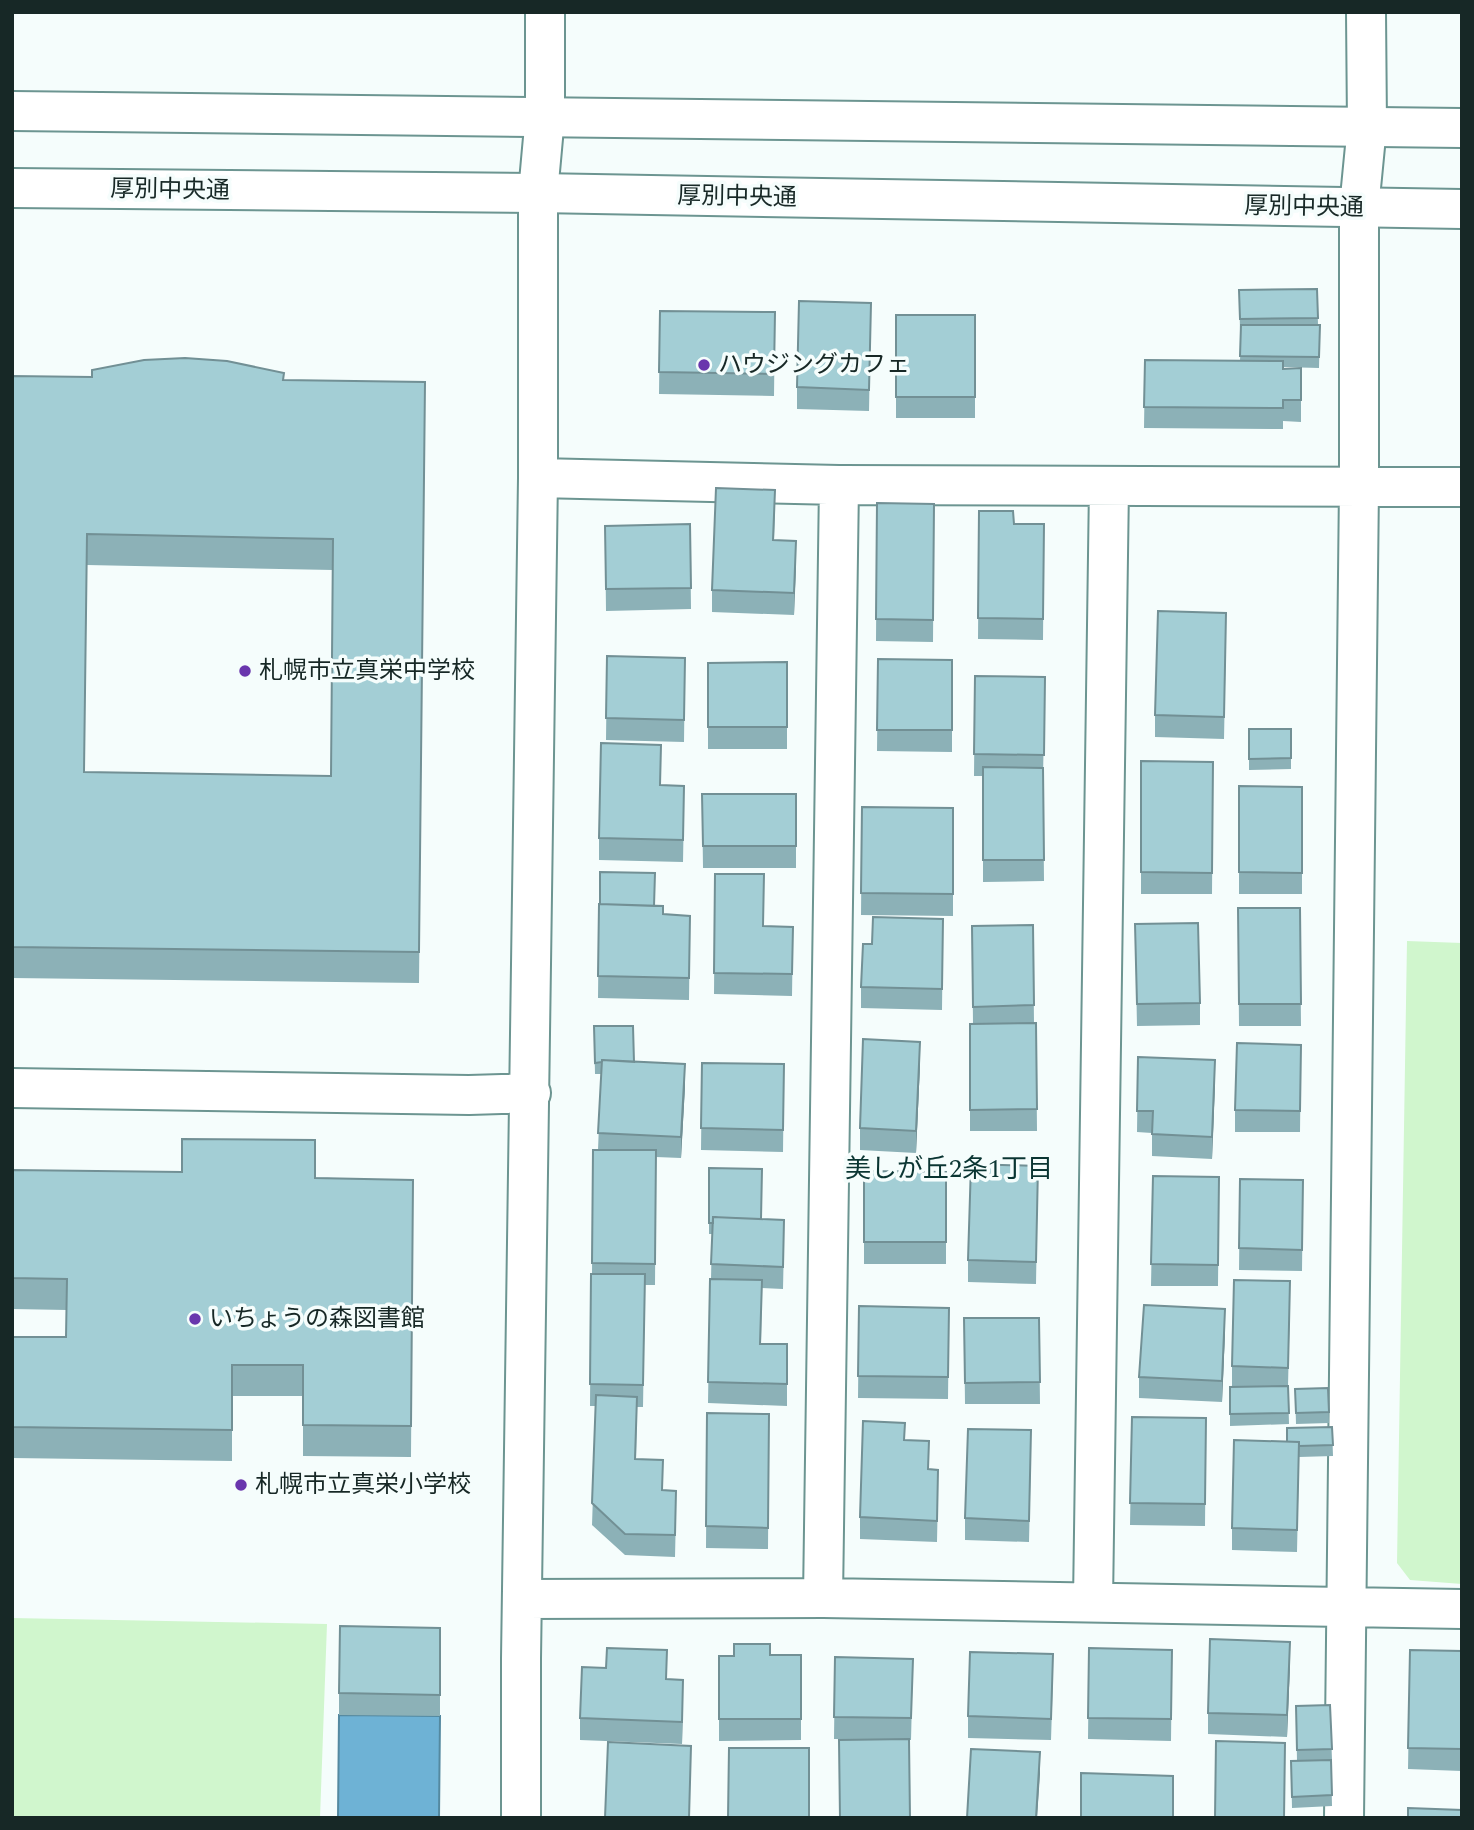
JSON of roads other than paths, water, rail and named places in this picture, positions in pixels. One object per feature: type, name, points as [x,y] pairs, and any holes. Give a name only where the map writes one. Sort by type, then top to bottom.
[{"type":"street","points":[[521,1818],[538,478],[538,193],[545,116],[545,12]]},
{"type":"street","points":[[1344,1818],[1359,486],[1359,208],[1367,127],[1366,12]]},
{"type":"street","points":[[12,111],[1462,128]]},
{"type":"street","name":"厚別中央通","points":[[12,188],[538,193],[1462,209]]},
{"type":"street","points":[[538,478],[839,485],[1462,487]]},
{"type":"street","points":[[823,1598],[839,485]]},
{"type":"street","points":[[1093,1602],[1109,486]]},
{"type":"street","points":[[12,1088],[469,1095],[531,1093]]},
{"type":"street","points":[[523,1599],[823,1598],[1462,1609]]},
{"type":"water","points":[[339,1715],[440,1716],[439,1818],[338,1818]]},
{"type":"place","name":"ハウジングカフェ","points":[[704,365]]},
{"type":"place","name":"札幌市立真栄中学校","points":[[245,671]]},
{"type":"place","name":"いちょうの森図書館","points":[[195,1319]]},
{"type":"place","name":"札幌市立真栄小学校","points":[[241,1485]]},
{"type":"district","name":"美しが丘2条1丁目","points":[[949,1169]]}]
